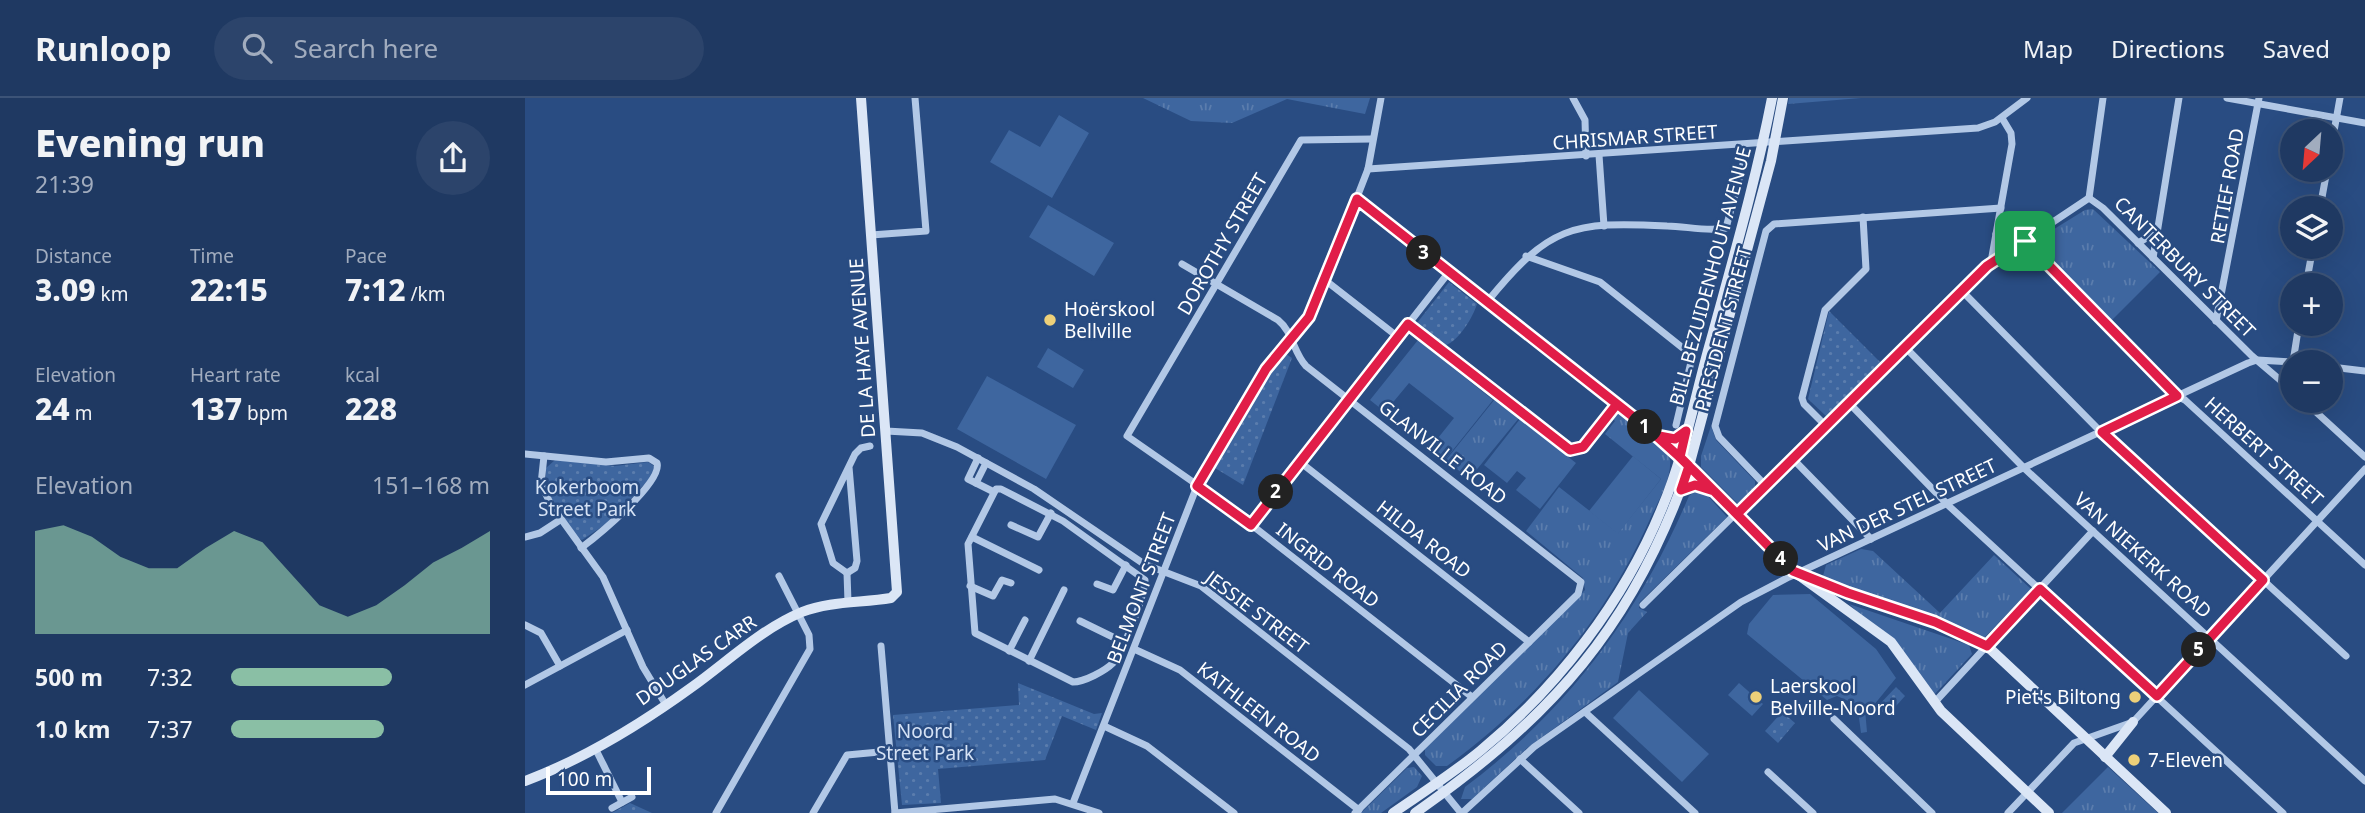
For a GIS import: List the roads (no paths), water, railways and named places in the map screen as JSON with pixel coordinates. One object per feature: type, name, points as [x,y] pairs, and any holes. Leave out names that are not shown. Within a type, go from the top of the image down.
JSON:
[{"type":"street","name":"DE LA HAYE AVENUE","points":[[861,98],[898,587],[896,594]]},
{"type":"street","points":[[871,234],[926,231],[915,98]]},
{"type":"street","name":"BELMONT STREET","points":[[1073,803],[1197,486],[1266,369],[1309,317],[1368,169],[1381,98]]},
{"type":"street","points":[[1573,98],[1585,120],[1586,156]]},
{"type":"street","name":"BILL BEZUIDENHOUT AVENUE","points":[[1393,813],[1437,783],[1525,711],[1588,638],[1643,551],[1663,506],[1680,457],[1763,144],[1772,98]]},
{"type":"street","name":"BILL BEZUIDENHOUT AVENUE","points":[[1415,813],[1524,728],[1555,698],[1598,646],[1651,559],[1689,466],[1775,144],[1783,98]]},
{"type":"street","points":[[1991,262],[2012,144],[2011,131],[2002,118],[2026,98]]},
{"type":"street","points":[[1643,606],[1991,262],[2089,198],[2103,98]]},
{"type":"street","points":[[2153,258],[2179,98]]},
{"type":"street","points":[[2227,98],[2259,101],[2365,123]]},
{"type":"street","points":[[2337,117],[2340,98]]},
{"type":"street","name":"RETIEF ROAD","points":[[2216,321],[2259,101]]},
{"type":"street","name":"CHRISMAR STREET","points":[[1368,169],[1775,144],[1987,126],[2002,118]]},
{"type":"street","name":"DOROTHY STREET","points":[[1127,436],[1301,140],[1372,139]]},
{"type":"street","points":[[1599,155],[1604,226]]},
{"type":"street","points":[[1487,302],[1526,256],[1569,230],[1604,226],[1723,229],[1729,223],[1743,164]]},
{"type":"street","name":"CANTERBURY STREET","points":[[2089,198],[2280,380]]},
{"type":"street","points":[[1357,199],[1617,404],[1680,457],[1796,573],[1891,642],[1910,663],[1934,703],[2049,813]]},
{"type":"street","name":"PRESIDENT STREET","points":[[1766,485],[1719,437],[1714,426],[1764,235],[1774,224],[2001,208]]},
{"type":"street","points":[[1826,426],[1802,400],[1825,310],[1866,269],[1863,217]]},
{"type":"street","points":[[2141,246],[2155,233]]},
{"type":"street","points":[[1996,234],[2011,249]]},
{"type":"street","name":"HERBERT STREET","points":[[2025,241],[2177,396],[2185,400],[2365,565]]},
{"type":"street","points":[[1526,256],[1601,282],[1689,353],[1691,362],[1676,425]]},
{"type":"street","name":"GLANVILLE ROAD","points":[[1182,264],[1278,320],[1289,331],[1295,352],[1306,366],[1577,578],[1581,585]]},
{"type":"street","points":[[1251,525],[1449,272]]},
{"type":"street","points":[[1325,280],[1398,337]]},
{"type":"street","points":[[1962,291],[2102,432],[2346,656]]},
{"type":"street","points":[[1408,324],[1570,450],[1583,447],[1617,404]]},
{"type":"street","name":"VAN NIEKERK ROAD","points":[[1905,347],[2024,468],[2365,781]]},
{"type":"street","name":"VAN DER STEL STREET","points":[[1462,813],[1520,759],[1741,602],[1796,573],[2257,360],[2280,361]]},
{"type":"street","points":[[2343,368],[2365,371]]},
{"type":"street","points":[[1849,402],[1948,503],[2283,813]]},
{"type":"street","points":[[2317,413],[2365,457]]},
{"type":"street","name":"JESSIE STREET","points":[[886,431],[931,436],[979,466],[1034,489],[1145,564],[1206,589],[1415,754],[1462,813]]},
{"type":"street","points":[[1654,435],[1675,439],[1686,431]]},
{"type":"street","name":"INGRID ROAD","points":[[1127,436],[1251,525],[1472,697]]},
{"type":"street","points":[[847,573],[837,569],[820,530],[824,515],[858,450],[870,446]]},
{"type":"street","points":[[525,454],[607,463],[649,458],[657,463],[656,475],[606,528],[581,548]]},
{"type":"street","points":[[544,456],[541,484],[559,520],[603,577],[643,667],[666,705]]},
{"type":"street","points":[[1793,459],[1871,539]]},
{"type":"street","name":"HILDA ROAD","points":[[1300,462],[1529,642]]},
{"type":"street","points":[[979,466],[972,481],[994,492]]},
{"type":"street","points":[[847,573],[857,566],[849,467]]},
{"type":"street","points":[[2105,757],[2133,722],[2365,469]]},
{"type":"street","points":[[1681,490],[1695,485],[1714,491]]},
{"type":"street","points":[[1001,489],[1051,513],[1143,577],[1146,584],[1114,663],[1078,682],[975,634],[967,552],[994,492],[1001,489]]},
{"type":"street","points":[[1011,525],[1038,537],[1051,513]]},
{"type":"street","points":[[525,537],[541,533],[559,520]]},
{"type":"street","points":[[1934,703],[2093,531]]},
{"type":"street","points":[[972,537],[1039,570]]},
{"type":"street","points":[[1097,584],[1113,590],[1126,565]]},
{"type":"street","points":[[847,573],[848,602]]},
{"type":"street","points":[[1796,573],[1935,622],[1987,646],[2166,813]]},
{"type":"street","points":[[716,813],[809,653],[809,635],[779,576]]},
{"type":"street","points":[[970,586],[991,596],[1003,579],[1011,583]]},
{"type":"street","name":"CECILIA ROAD","points":[[1357,811],[1578,594],[1581,585]]},
{"type":"street","points":[[1029,661],[1064,590]]},
{"type":"street","name":"DOUGLAS CARR","points":[[525,781],[595,748],[666,705],[748,644],[798,614],[848,602],[887,599],[896,594]]},
{"type":"street","points":[[1009,652],[1025,620]]},
{"type":"street","points":[[1080,621],[1123,642]]},
{"type":"street","points":[[525,625],[541,632],[560,666]]},
{"type":"street","points":[[525,685],[627,630]]},
{"type":"street","points":[[881,646],[895,813],[1055,799],[1099,813]]},
{"type":"street","name":"KATHLEEN ROAD","points":[[1134,649],[1180,670],[1357,811]]},
{"type":"street","points":[[1585,712],[1695,813]]},
{"type":"street","points":[[1834,719],[1932,813]]},
{"type":"street","points":[[2008,813],[2071,745],[2133,722]]},
{"type":"street","points":[[1104,726],[1147,746],[1234,813]]},
{"type":"street","points":[[595,748],[622,802]]},
{"type":"street","points":[[813,813],[847,755],[890,751]]},
{"type":"street","points":[[1520,759],[1579,813]]},
{"type":"street","points":[[1768,772],[1813,813]]},
{"type":"street","points":[[612,808],[632,797]]},
{"type":"place","name":"Hoërskool Bellville","points":[[1050,320]]},
{"type":"place","name":"Laerskool Belville-Noord","points":[[1756,697]]},
{"type":"place","name":"Piet's Biltong","points":[[2135,697]]},
{"type":"place","name":"7-Eleven","points":[[2134,760]]},
{"type":"park label","name":"Kokerboom Street Park","points":[[587,498]]},
{"type":"park label","name":"Noord Street Park","points":[[925,742]]}]
